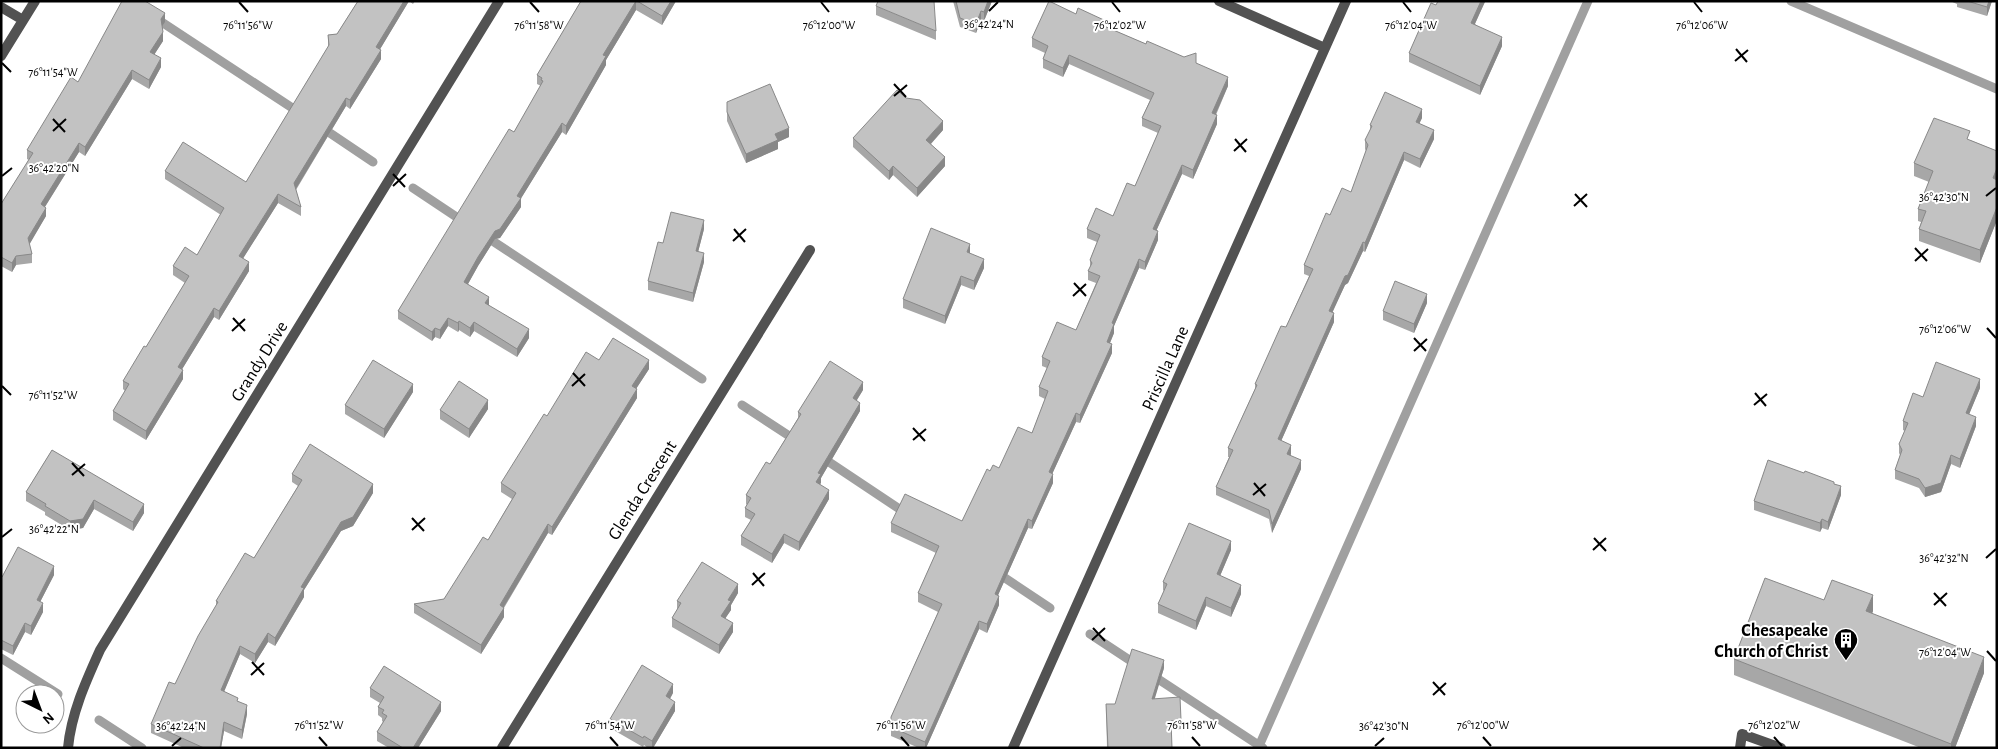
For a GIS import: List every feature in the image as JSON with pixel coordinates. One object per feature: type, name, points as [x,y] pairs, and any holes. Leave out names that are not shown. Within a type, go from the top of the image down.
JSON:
[{"type":"street","points":[[1,56],[35,1]]},
{"type":"street","name":"Grandy Drive","points":[[68,748],[69,735],[87,678],[100,650],[499,1]]},
{"type":"street","points":[[1219,1],[1325,48]]},
{"type":"street","name":"Priscilla Lane","points":[[1014,748],[1346,1]]},
{"type":"street","points":[[1,7],[23,20]]},
{"type":"street","name":"Glenda Crescent","points":[[502,748],[810,250]]},
{"type":"street","points":[[1740,748],[1742,734],[1781,748]]},
{"type":"building","points":[[122,1],[145,1],[165,13],[161,19],[163,32],[150,52],[161,58],[149,80],[132,70],[85,147],[79,143],[41,204],[46,208],[28,238],[32,254],[16,256],[12,263],[1,257],[1,204],[33,153],[27,150],[71,77],[78,82]]},
{"type":"building","points":[[358,1],[404,1],[376,47],[381,50],[350,100],[346,98],[294,183],[301,207],[278,194],[239,256],[249,262],[219,311],[214,308],[178,367],[183,370],[146,431],[113,411],[129,384],[123,381],[189,276],[173,266],[185,247],[197,255],[224,208],[165,171],[183,142],[246,182],[329,45],[328,35],[337,34]]},
{"type":"building","points":[[581,1],[636,1],[603,55],[606,56],[566,126],[562,123],[517,196],[521,198],[500,229],[495,231],[464,282],[489,297],[485,303],[529,329],[517,349],[474,322],[470,328],[459,321],[458,323],[448,318],[440,330],[435,328],[432,332],[398,311],[509,129],[514,132],[543,81],[537,75]]},
{"type":"building","points":[[637,1],[671,1],[662,16]]},
{"type":"building","points":[[878,1],[934,1],[936,31],[876,6]]},
{"type":"building","points":[[956,1],[988,1],[984,12],[981,11],[976,24],[960,18]]},
{"type":"building","points":[[1049,1],[1076,14],[1078,8],[1106,21],[1104,26],[1146,44],[1147,41],[1184,57],[1196,53],[1196,63],[1228,77],[1212,113],[1217,115],[1193,170],[1182,165],[1153,229],[1158,231],[1145,262],[1139,259],[1112,323],[1114,324],[1107,342],[1112,344],[1080,415],[1076,413],[1049,472],[1053,474],[1032,521],[1028,519],[995,594],[999,596],[987,624],[979,621],[925,742],[891,727],[891,717],[942,604],[918,593],[939,546],[891,523],[905,494],[962,521],[987,469],[990,471],[993,465],[999,468],[1018,427],[1032,433],[1048,391],[1039,387],[1050,361],[1042,357],[1057,322],[1076,330],[1100,276],[1088,271],[1092,263],[1090,260],[1100,235],[1087,229],[1096,208],[1113,216],[1127,183],[1135,186],[1161,126],[1142,118],[1154,93],[1069,55],[1063,68],[1043,59],[1048,46],[1032,38]]},
{"type":"building","points":[[1438,1],[1481,1],[1471,23],[1502,37],[1480,86],[1409,53],[1431,3],[1436,5]]},
{"type":"building","points":[[1967,1],[1989,1],[1987,7]]},
{"type":"building","points":[[770,84],[789,128],[775,134],[778,140],[746,154],[727,112],[727,102]]},
{"type":"building","points":[[897,90],[906,98],[920,100],[943,121],[926,140],[945,157],[917,188],[893,166],[889,171],[853,138]]},
{"type":"building","points":[[1385,92],[1422,109],[1416,122],[1434,130],[1420,159],[1404,152],[1365,243],[1363,242],[1348,275],[1345,276],[1329,311],[1334,313],[1278,439],[1291,445],[1287,454],[1301,460],[1272,524],[1269,510],[1216,487],[1233,450],[1228,448],[1257,385],[1255,384],[1281,326],[1286,327],[1313,269],[1304,265],[1326,213],[1330,215],[1342,188],[1351,192],[1368,145],[1365,140],[1372,126],[1370,125]]},
{"type":"building","points":[[1934,118],[1970,131],[1967,139],[1997,151],[1997,168],[1993,178],[1997,180],[1997,207],[1980,250],[1919,229],[1926,211],[1918,209],[1933,171],[1914,163]]},
{"type":"building","points":[[671,212],[704,220],[696,251],[704,253],[693,293],[648,281],[658,242],[663,243]]},
{"type":"building","points":[[931,228],[970,244],[967,252],[984,259],[974,281],[961,276],[945,316],[903,299]]},
{"type":"building","points":[[1395,281],[1427,294],[1414,324],[1383,311]]},
{"type":"building","points":[[613,338],[649,360],[632,386],[637,389],[552,527],[548,524],[500,605],[504,608],[481,645],[414,604],[444,599],[483,537],[488,540],[516,493],[501,483],[544,414],[547,416],[586,352],[599,360]]},
{"type":"building","points":[[373,360],[413,384],[384,429],[345,405]]},
{"type":"building","points":[[830,361],[863,382],[853,398],[860,403],[818,473],[821,474],[816,482],[829,490],[799,542],[784,534],[772,554],[741,536],[755,514],[745,508],[751,498],[746,495],[766,462],[770,464],[801,414],[798,412]]},
{"type":"building","points":[[1936,362],[1980,379],[1966,413],[1976,417],[1960,459],[1951,455],[1941,483],[1925,488],[1919,479],[1895,470],[1902,450],[1899,444],[1908,423],[1903,421],[1913,393],[1923,397]]},
{"type":"building","points":[[459,381],[488,400],[469,429],[440,410]]},
{"type":"building","points":[[310,444],[373,484],[353,517],[341,522],[301,587],[304,588],[275,638],[268,633],[255,654],[240,646],[221,690],[238,698],[237,701],[247,705],[242,730],[224,722],[220,748],[204,748],[151,724],[169,682],[175,684],[198,636],[218,602],[216,601],[245,553],[254,558],[302,480],[292,474]]},
{"type":"building","points":[[52,450],[144,504],[133,522],[94,500],[83,519],[70,521],[26,492]]},
{"type":"building","points":[[1768,460],[1804,473],[1805,471],[1841,486],[1828,522],[1822,519],[1820,523],[1754,501]]},
{"type":"building","points":[[1189,523],[1231,541],[1217,574],[1241,585],[1231,608],[1206,597],[1196,621],[1158,604],[1167,584],[1163,582]]},
{"type":"building","points":[[18,547],[54,566],[37,600],[43,603],[31,626],[25,623],[13,646],[1,640],[1,576]]},
{"type":"building","points":[[702,562],[738,584],[728,600],[731,601],[721,616],[733,623],[719,645],[672,618],[681,603],[677,601]]},
{"type":"building","name":"Chesapeake Church of Christ","points":[[1765,578],[1824,600],[1832,580],[1873,595],[1866,611],[1984,657],[1951,744],[1734,659]]},
{"type":"building","points":[[1132,649],[1164,660],[1152,699],[1180,697],[1181,720],[1171,721],[1172,748],[1108,748],[1106,704],[1115,704]]},
{"type":"building","points":[[642,665],[673,684],[666,696],[675,702],[652,741],[644,736],[643,738],[610,719]]},
{"type":"building","points":[[384,666],[441,702],[413,748],[403,748],[377,732],[387,716],[382,713],[384,710],[378,707],[384,697],[370,688]]},
{"type":"waterway","points":[[1259,746],[1588,1]]},
{"type":"waterway","points":[[1791,1],[1997,89]]},
{"type":"waterway","points":[[154,17],[300,113]]},
{"type":"waterway","points":[[321,127],[373,162]]},
{"type":"waterway","points":[[413,188],[464,222]]},
{"type":"waterway","points":[[485,236],[702,379]]},
{"type":"waterway","points":[[742,405],[797,441]]},
{"type":"waterway","points":[[820,456],[907,514]]},
{"type":"waterway","points":[[996,572],[1050,608]]},
{"type":"waterway","points":[[1090,634],[1137,665]]},
{"type":"waterway","points":[[1,658],[42,684]]},
{"type":"waterway","points":[[1152,675],[1263,748]]},
{"type":"waterway","points":[[99,720],[142,748]]},
{"type":"place","name":"Chesapeake Church of Christ","points":[[1846,661]]}]
